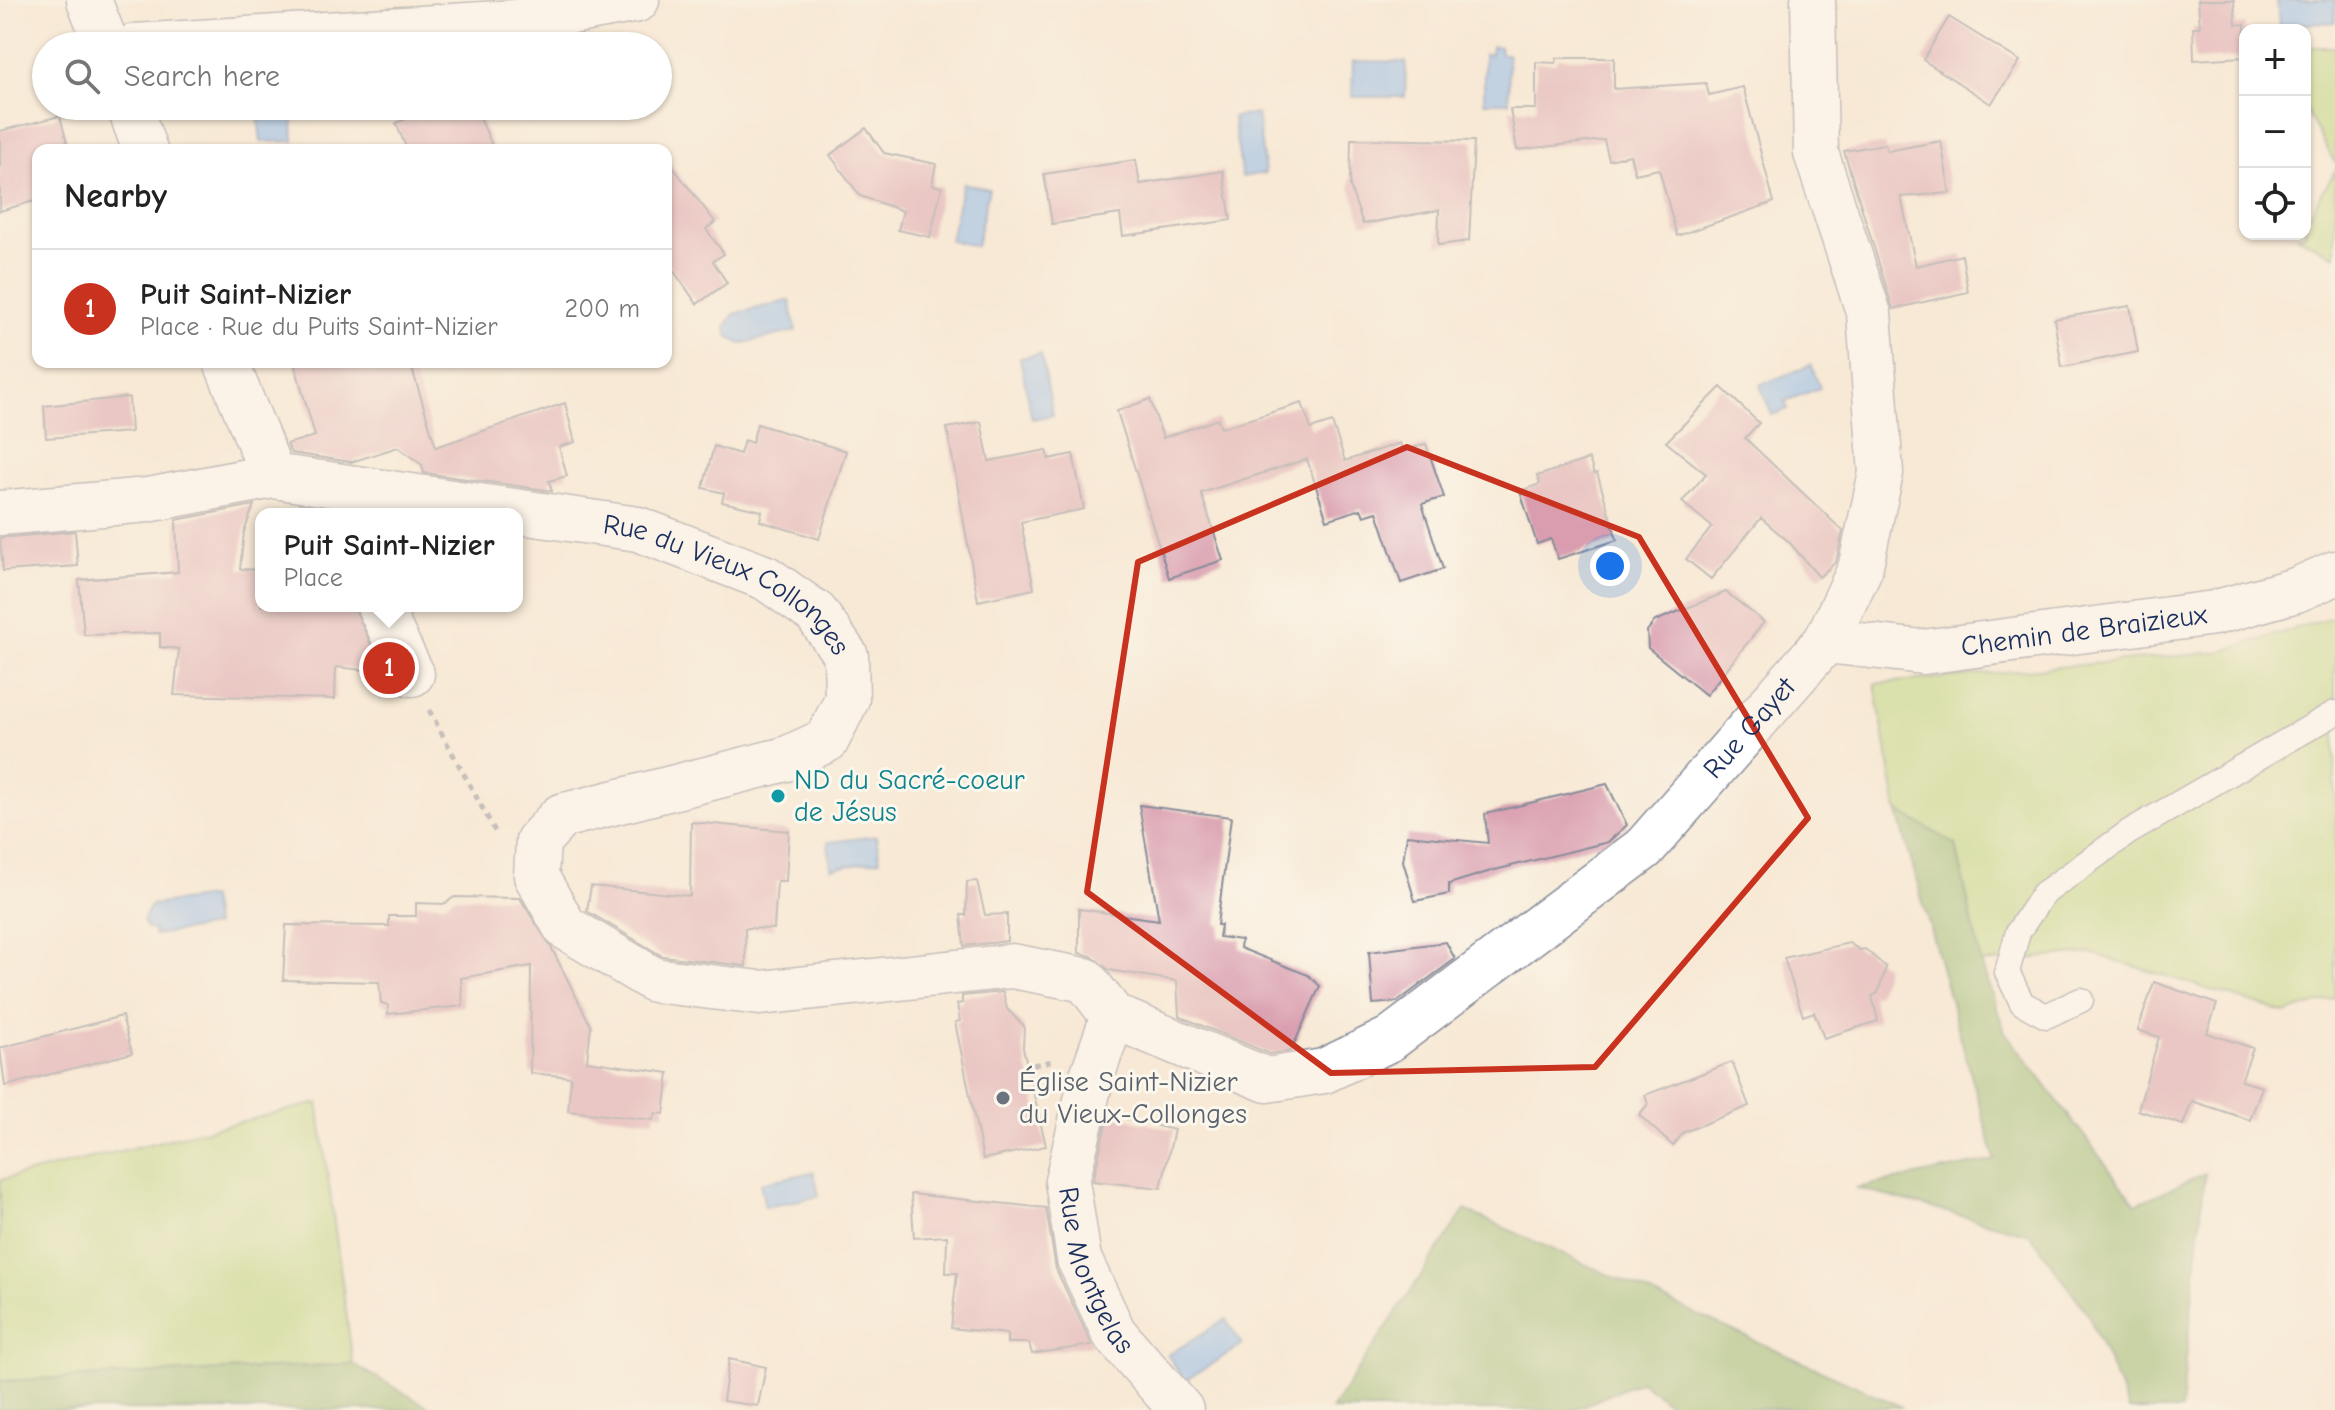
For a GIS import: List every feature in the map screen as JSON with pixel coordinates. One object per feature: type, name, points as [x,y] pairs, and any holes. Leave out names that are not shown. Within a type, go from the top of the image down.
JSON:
[{"type":"street","points":[[89,0],[102,32]]},
{"type":"street","points":[[357,32],[515,22],[637,0]]},
{"type":"street","name":"Rue Gayet","points":[[1113,1016],[1267,1080],[1324,1071],[1390,1039],[1644,848],[1826,641],[1860,569],[1881,473],[1869,314],[1816,153],[1813,0]]},
{"type":"street","points":[[134,120],[143,144]]},
{"type":"street","points":[[230,368],[301,490]]},
{"type":"street","name":"Rue du Vieux Collonges","points":[[0,513],[301,490],[457,508]]},
{"type":"street","name":"Rue du Vieux Collonges","points":[[523,516],[638,529],[766,578],[816,613],[846,656],[847,699],[827,740],[786,759],[561,816],[538,841],[536,876]]},
{"type":"street","name":"Chemin de Braizieux","points":[[1826,641],[1923,652],[2214,613],[2296,590],[2335,573]]},
{"type":"street","points":[[382,612],[412,674]]},
{"type":"street","points":[[536,876],[565,927],[654,980],[760,993],[1012,966],[1085,980],[1113,1016]]},
{"type":"street","name":"Rue Montgelas","points":[[1113,1016],[1091,1079],[1067,1181],[1079,1259],[1114,1333],[1181,1410]]},
{"type":"lane","points":[[2081,1000],[2046,1016],[2022,1003],[2007,972],[2018,932],[2043,894],[2129,832],[2335,713]]},
{"type":"path","points":[[412,674],[453,758],[497,835],[536,876]]},
{"type":"path","points":[[1033,1065],[1055,1060]]},
{"type":"highlighted area","points":[[1407,447],[1639,537],[1808,818],[1595,1067],[1331,1073],[1087,892],[1138,562]]},
{"type":"green space","points":[[2311,47],[2335,47],[2335,163],[2311,120]]},
{"type":"green space","points":[[2335,171],[2335,256],[2305,240],[2311,240],[2311,212]]},
{"type":"green space","points":[[2335,616],[2335,998],[2286,1013],[2091,953],[1981,963],[1956,845],[1897,810],[1875,684],[2220,652]]},
{"type":"green space","points":[[1897,810],[1956,845],[1981,963],[2005,1032],[2136,1204],[2205,1173],[2181,1410],[2129,1410],[2088,1314],[2030,1234],[1856,1188],[1995,1160]]},
{"type":"green space","points":[[318,1103],[353,1364],[0,1381],[0,1180]]},
{"type":"green space","points":[[1465,1210],[1902,1407],[1677,1410],[1641,1381],[1573,1410],[1331,1410]]},
{"type":"green space","points":[[353,1364],[434,1410],[0,1410],[0,1381]]},
{"type":"water","points":[[2277,0],[2335,0],[2335,22],[2279,24]]},
{"type":"water","points":[[1492,46],[1500,47],[1501,54],[1508,54],[1509,102],[1484,102],[1484,54],[1491,54]]},
{"type":"water","points":[[1353,61],[1406,62],[1405,97],[1352,97]]},
{"type":"water","points":[[1257,114],[1265,173],[1242,177],[1233,117]]},
{"type":"water","points":[[259,120],[293,120],[294,141],[261,142]]},
{"type":"water","points":[[963,183],[989,189],[976,246],[950,240]]},
{"type":"water","points":[[790,300],[796,331],[740,344],[727,335],[726,326],[734,314]]},
{"type":"water","points":[[1041,354],[1053,415],[1032,419],[1020,358]]},
{"type":"water","points":[[1811,365],[1820,388],[1785,401],[1788,409],[1772,415],[1760,385]]},
{"type":"water","points":[[876,836],[880,860],[831,868],[828,842]]},
{"type":"water","points":[[210,897],[215,926],[154,935],[154,930],[147,928],[143,921],[151,905]]},
{"type":"water","points":[[814,1172],[819,1196],[765,1207],[760,1183]]},
{"type":"water","points":[[1226,1319],[1242,1345],[1184,1381],[1168,1355]]},
{"type":"building","points":[[2198,0],[2234,0],[2236,25],[2239,25],[2239,57],[2194,60],[2193,27],[2200,27]]},
{"type":"building","points":[[1949,17],[2020,61],[1991,104],[1923,60]]},
{"type":"building","points":[[1557,58],[1614,58],[1614,89],[1706,83],[1709,95],[1743,87],[1774,202],[1677,236],[1659,169],[1635,174],[1630,155],[1609,160],[1604,140],[1517,150],[1510,109],[1536,109],[1536,62],[1556,63]]},
{"type":"building","points":[[44,120],[61,120],[67,144],[32,144],[32,202],[0,211],[0,131]]},
{"type":"building","points":[[403,120],[481,120],[491,144],[405,144],[396,123]]},
{"type":"building","points":[[866,128],[884,153],[936,164],[932,185],[942,187],[930,237],[898,230],[903,211],[860,196],[830,155]]},
{"type":"building","points":[[1351,139],[1474,141],[1469,241],[1438,245],[1439,210],[1363,224],[1350,187]]},
{"type":"building","points":[[1941,141],[1950,193],[1901,197],[1916,266],[1962,255],[1968,292],[1893,309],[1844,151],[1885,144],[1887,151]]},
{"type":"building","points":[[1136,160],[1140,184],[1223,171],[1231,220],[1123,236],[1120,214],[1052,224],[1044,174]]},
{"type":"building","points":[[672,166],[715,222],[706,229],[724,254],[713,261],[727,283],[697,304],[672,269]]},
{"type":"building","points":[[2130,306],[2138,352],[2062,367],[2054,319]]},
{"type":"building","points":[[296,368],[412,368],[436,447],[565,403],[575,442],[559,447],[567,476],[549,481],[552,491],[424,473],[422,465],[398,447],[351,462],[291,453],[287,444],[315,436]]},
{"type":"building","points":[[1721,387],[1759,423],[1745,438],[1843,531],[1836,562],[1819,577],[1789,542],[1761,518],[1711,579],[1686,559],[1712,527],[1682,502],[1706,474],[1666,442]]},
{"type":"building","points":[[129,397],[131,432],[46,438],[44,406]]},
{"type":"building","points":[[1150,399],[1163,438],[1218,419],[1221,428],[1302,403],[1311,429],[1332,422],[1345,461],[1400,443],[1403,451],[1426,444],[1444,497],[1422,504],[1443,569],[1401,583],[1377,512],[1364,516],[1361,509],[1327,520],[1307,459],[1201,493],[1223,560],[1169,578],[1117,411]]},
{"type":"building","points":[[981,422],[989,461],[1047,450],[1049,459],[1073,454],[1084,509],[1021,522],[1034,589],[978,601],[947,428]]},
{"type":"building","points":[[757,424],[846,451],[819,539],[760,521],[762,511],[722,502],[724,493],[703,488],[714,446],[740,454],[744,440],[752,443]]},
{"type":"building","points":[[1589,459],[1594,474],[1597,473],[1617,540],[1558,559],[1551,539],[1537,544],[1520,491],[1540,484],[1537,476]]},
{"type":"building","points":[[254,505],[244,532],[240,569],[255,570],[255,612],[357,612],[383,672],[336,667],[335,699],[174,695],[179,649],[160,647],[160,633],[84,635],[79,580],[178,572],[176,520]]},
{"type":"building","points":[[75,531],[78,566],[3,571],[0,538]]},
{"type":"building","points":[[1726,592],[1764,622],[1706,695],[1648,648],[1647,631],[1655,621]]},
{"type":"building","points":[[1607,784],[1627,825],[1608,842],[1491,871],[1449,884],[1449,894],[1415,901],[1403,861],[1407,835],[1488,843],[1485,814]]},
{"type":"building","points":[[1139,805],[1231,817],[1217,925],[1221,925],[1219,937],[1241,940],[1240,948],[1308,975],[1320,986],[1291,1051],[1270,1054],[1179,1016],[1177,981],[1109,970],[1091,956],[1079,953],[1079,909],[1159,920]]},
{"type":"building","points":[[691,822],[789,831],[786,881],[777,881],[774,929],[745,928],[746,966],[662,956],[587,911],[591,886],[690,896]]},
{"type":"building","points":[[977,881],[985,915],[1007,914],[1007,941],[964,946],[961,915],[966,915],[967,882]]},
{"type":"building","points":[[454,897],[520,898],[551,947],[591,1026],[587,1061],[669,1073],[664,1114],[656,1113],[653,1120],[568,1111],[571,1077],[530,1073],[531,966],[461,978],[463,1006],[388,1014],[388,1005],[381,1003],[379,982],[283,980],[286,925],[389,926],[389,916],[416,916],[416,903],[445,904]]},
{"type":"building","points":[[1446,942],[1455,959],[1397,1002],[1373,1004],[1369,952]]},
{"type":"building","points":[[1849,943],[1860,950],[1865,949],[1886,967],[1878,993],[1872,996],[1878,1021],[1824,1038],[1814,1012],[1803,1016],[1784,958]]},
{"type":"building","points":[[2154,982],[2217,1004],[2207,1033],[2253,1048],[2241,1081],[2262,1087],[2250,1120],[2192,1101],[2183,1125],[2138,1110],[2159,1037],[2138,1030]]},
{"type":"building","name":"Église Saint-Nizier du Vieux-Collonges","points":[[1003,992],[1007,1009],[1024,1026],[1023,1048],[1046,1146],[983,1159],[955,1022],[960,1021],[957,1004],[962,1003],[962,996]]},
{"type":"building","points":[[122,1016],[132,1053],[5,1086],[0,1048]]},
{"type":"building","points":[[1732,1062],[1749,1106],[1684,1132],[1673,1146],[1639,1115],[1648,1104],[1645,1095]]},
{"type":"building","points":[[1108,1114],[1174,1130],[1161,1188],[1093,1181]]},
{"type":"building","points":[[911,1194],[1046,1208],[1056,1269],[1092,1345],[1032,1354],[1029,1343],[1007,1343],[1007,1334],[951,1328],[957,1273],[946,1273],[947,1236],[914,1238]]},
{"type":"building","points":[[729,1359],[766,1367],[758,1406],[723,1401]]},
{"type":"place","name":"Puit Saint-Nizier","points":[[389,668]]},
{"type":"place","name":"ND du Sacré-coeur de Jésus","points":[[778,796]]},
{"type":"place","name":"Église Saint-Nizier du Vieux-Collonges","points":[[1003,1098]]}]
